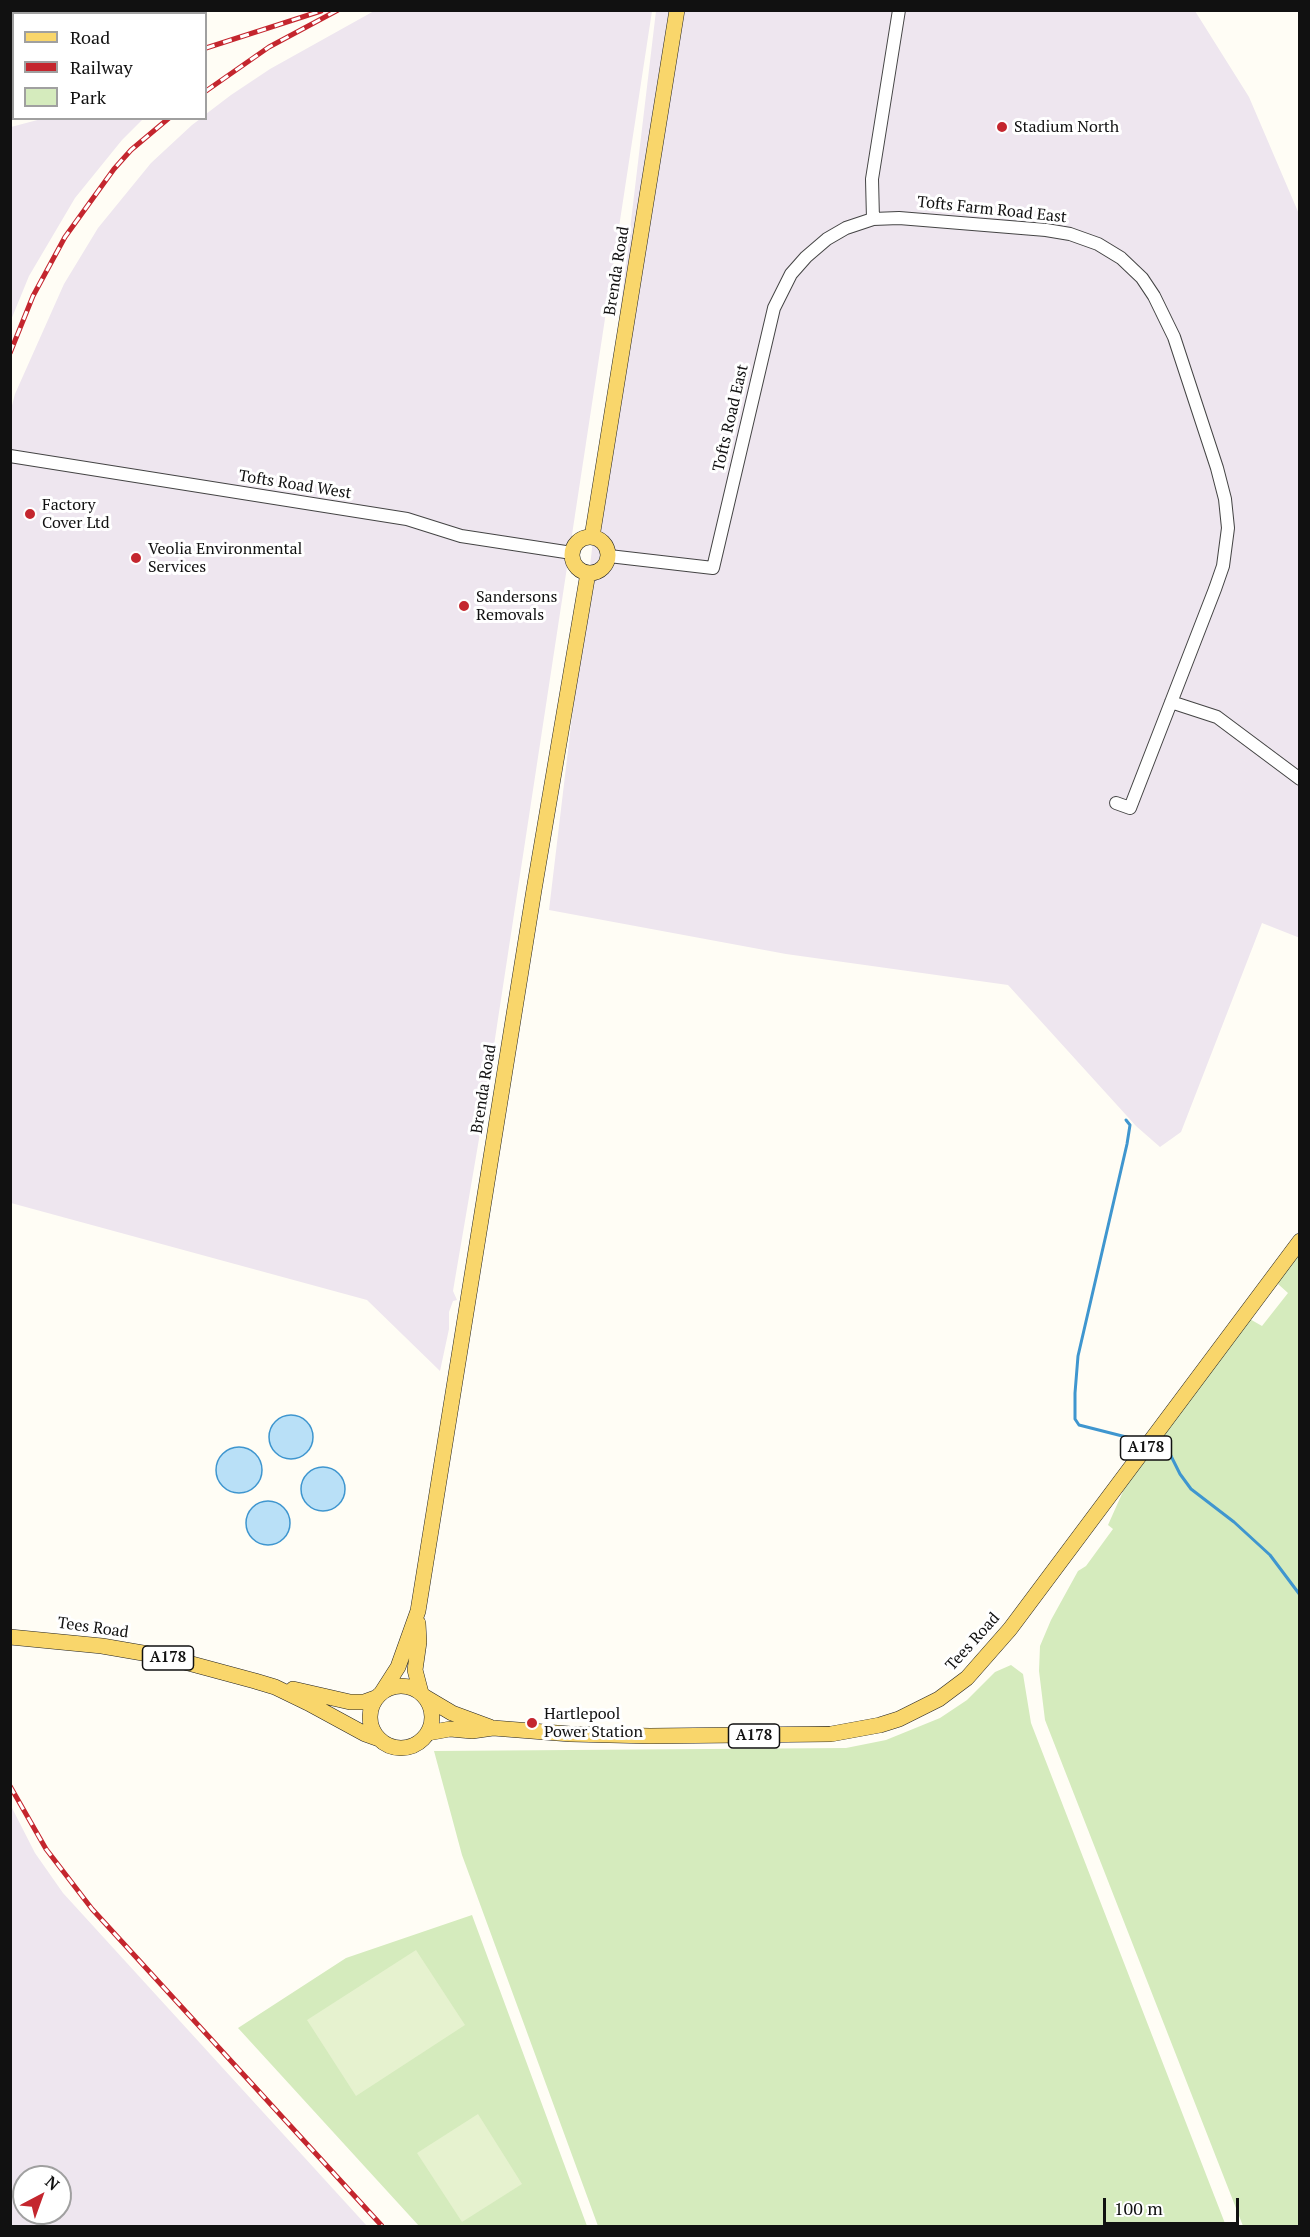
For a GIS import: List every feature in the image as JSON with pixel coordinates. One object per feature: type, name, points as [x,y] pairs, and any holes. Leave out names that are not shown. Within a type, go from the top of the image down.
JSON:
[{"type":"main road","name":"Brenda Road","points":[[592,537],[677,10]]},
{"type":"main road","points":[[592,537],[600,540],[607,548],[609,556],[603,568],[588,573],[580,570],[574,562],[572,553],[576,544],[582,539],[592,537]]},
{"type":"main road","name":"Brenda Road","points":[[378,1695],[398,1666],[418,1611],[534,890],[588,573]]},
{"type":"main road","name":"Tees Road","points":[[428,1733],[450,1729],[472,1731],[493,1728],[638,1736],[831,1734],[880,1725],[939,1699],[967,1678],[1010,1629],[1299,1241]]},
{"type":"main road","name":"Brenda Road","points":[[418,1611],[419,1642],[415,1670],[423,1694]]},
{"type":"main road","name":"Tees Road","points":[[10,1637],[102,1646],[166,1657],[275,1687],[350,1702],[364,1702],[378,1695]]},
{"type":"main road","name":"A178","points":[[378,1695],[394,1686],[406,1686],[423,1694]]},
{"type":"main road","name":"Tees Road","points":[[275,1687],[379,1739]]},
{"type":"main road","points":[[423,1694],[431,1707],[432,1721],[428,1733]]},
{"type":"main road","name":"Tees Road","points":[[423,1694],[452,1713],[493,1728]]},
{"type":"main road","points":[[378,1695],[370,1708],[369,1716],[371,1726],[379,1739]]},
{"type":"main road","name":"A178","points":[[379,1739],[393,1747],[411,1747],[420,1742],[428,1733]]},
{"type":"street","points":[[873,219],[872,179],[899,10]]},
{"type":"street","name":"Tofts Road East","points":[[609,556],[713,568],[774,308],[781,291],[791,274],[827,238],[846,228],[873,219]]},
{"type":"street","name":"Tofts Farm Road East","points":[[873,219],[922,219],[1046,230],[1070,234],[1098,244],[1120,258],[1142,278],[1154,296],[1174,337],[1225,499],[1228,528],[1226,548],[1218,582],[1130,808],[1116,803]]},
{"type":"street","name":"Tofts Road West","points":[[10,456],[407,519],[462,536],[572,553]]},
{"type":"street","points":[[1171,702],[1217,717],[1299,779]]},
{"type":"shaded area","points":[[374,11],[652,11],[485,1104],[453,1291],[457,1300],[453,1301],[449,1312],[449,1329],[440,1371],[367,1300],[11,1203],[10,413],[15,394],[64,284],[98,228],[151,163],[192,125],[199,120],[207,120],[207,113],[270,69]]},
{"type":"shaded area","points":[[656,11],[1195,11],[1249,97],[1299,214],[1300,938],[1262,923],[1181,1132],[1160,1147],[1136,1126],[1008,985],[786,954],[549,910]]},
{"type":"shaded area","points":[[37,120],[142,120],[122,140],[75,198],[29,276],[11,320],[11,127]]},
{"type":"shaded area","points":[[11,1806],[35,1853],[63,1893],[367,2226],[11,2226]]},
{"type":"green space","points":[[1299,1252],[1299,2226],[1243,2226],[1045,1720],[1039,1671],[1040,1646],[1051,1620],[1078,1571],[1086,1566],[1113,1529],[1108,1525],[1125,1487],[1248,1318],[1262,1326],[1288,1293],[1278,1284],[1280,1277]]},
{"type":"green space","points":[[1011,1665],[1023,1674],[1031,1723],[1226,2226],[598,2226],[462,1855],[434,1751],[846,1748],[886,1740],[940,1718],[967,1700],[995,1672]]},
{"type":"green space","points":[[472,1915],[587,2226],[419,2226],[238,2028],[346,1958]]},
{"type":"green space","points":[[416,1950],[465,2025],[356,2096],[307,2020]]},
{"type":"green space","points":[[478,2114],[522,2184],[462,2222],[417,2153]]},
{"type":"water","points":[[291,1415],[307,1421],[313,1437],[307,1453],[291,1459],[275,1453],[269,1437],[275,1421]]},
{"type":"water","points":[[239,1447],[248,1448],[256,1453],[261,1461],[261,1479],[256,1487],[248,1492],[239,1493],[230,1492],[222,1487],[217,1479],[216,1470],[217,1461],[222,1453],[230,1448]]},
{"type":"water","points":[[323,1467],[332,1468],[339,1473],[344,1480],[344,1498],[339,1505],[332,1510],[323,1511],[314,1510],[307,1505],[302,1498],[301,1489],[302,1480],[307,1473],[314,1468]]},
{"type":"water","points":[[268,1501],[283,1508],[290,1523],[283,1538],[268,1545],[253,1538],[246,1523],[253,1508]]},
{"type":"waterway","points":[[1126,1120],[1130,1125],[1127,1144],[1078,1356],[1075,1419],[1079,1425],[1138,1440]]},
{"type":"waterway","points":[[1157,1447],[1171,1456],[1191,1489],[1234,1522],[1270,1555],[1300,1595]]},
{"type":"railway","points":[[207,90],[269,47],[338,10]]},
{"type":"railway","points":[[207,48],[321,11]]},
{"type":"railway","points":[[10,353],[33,296],[65,237],[114,169],[131,150],[167,120]]},
{"type":"railway","points":[[10,1786],[46,1849],[92,1909],[382,2226]]},
{"type":"place","name":"Stadium North","points":[[1002,127]]},
{"type":"place","name":"Factory Cover Ltd","points":[[30,514]]},
{"type":"place","name":"Veolia Environmental Services","points":[[136,558]]},
{"type":"place","name":"Sandersons Removals","points":[[464,606]]},
{"type":"place","name":"Hartlepool Power Station","points":[[532,1723]]}]
